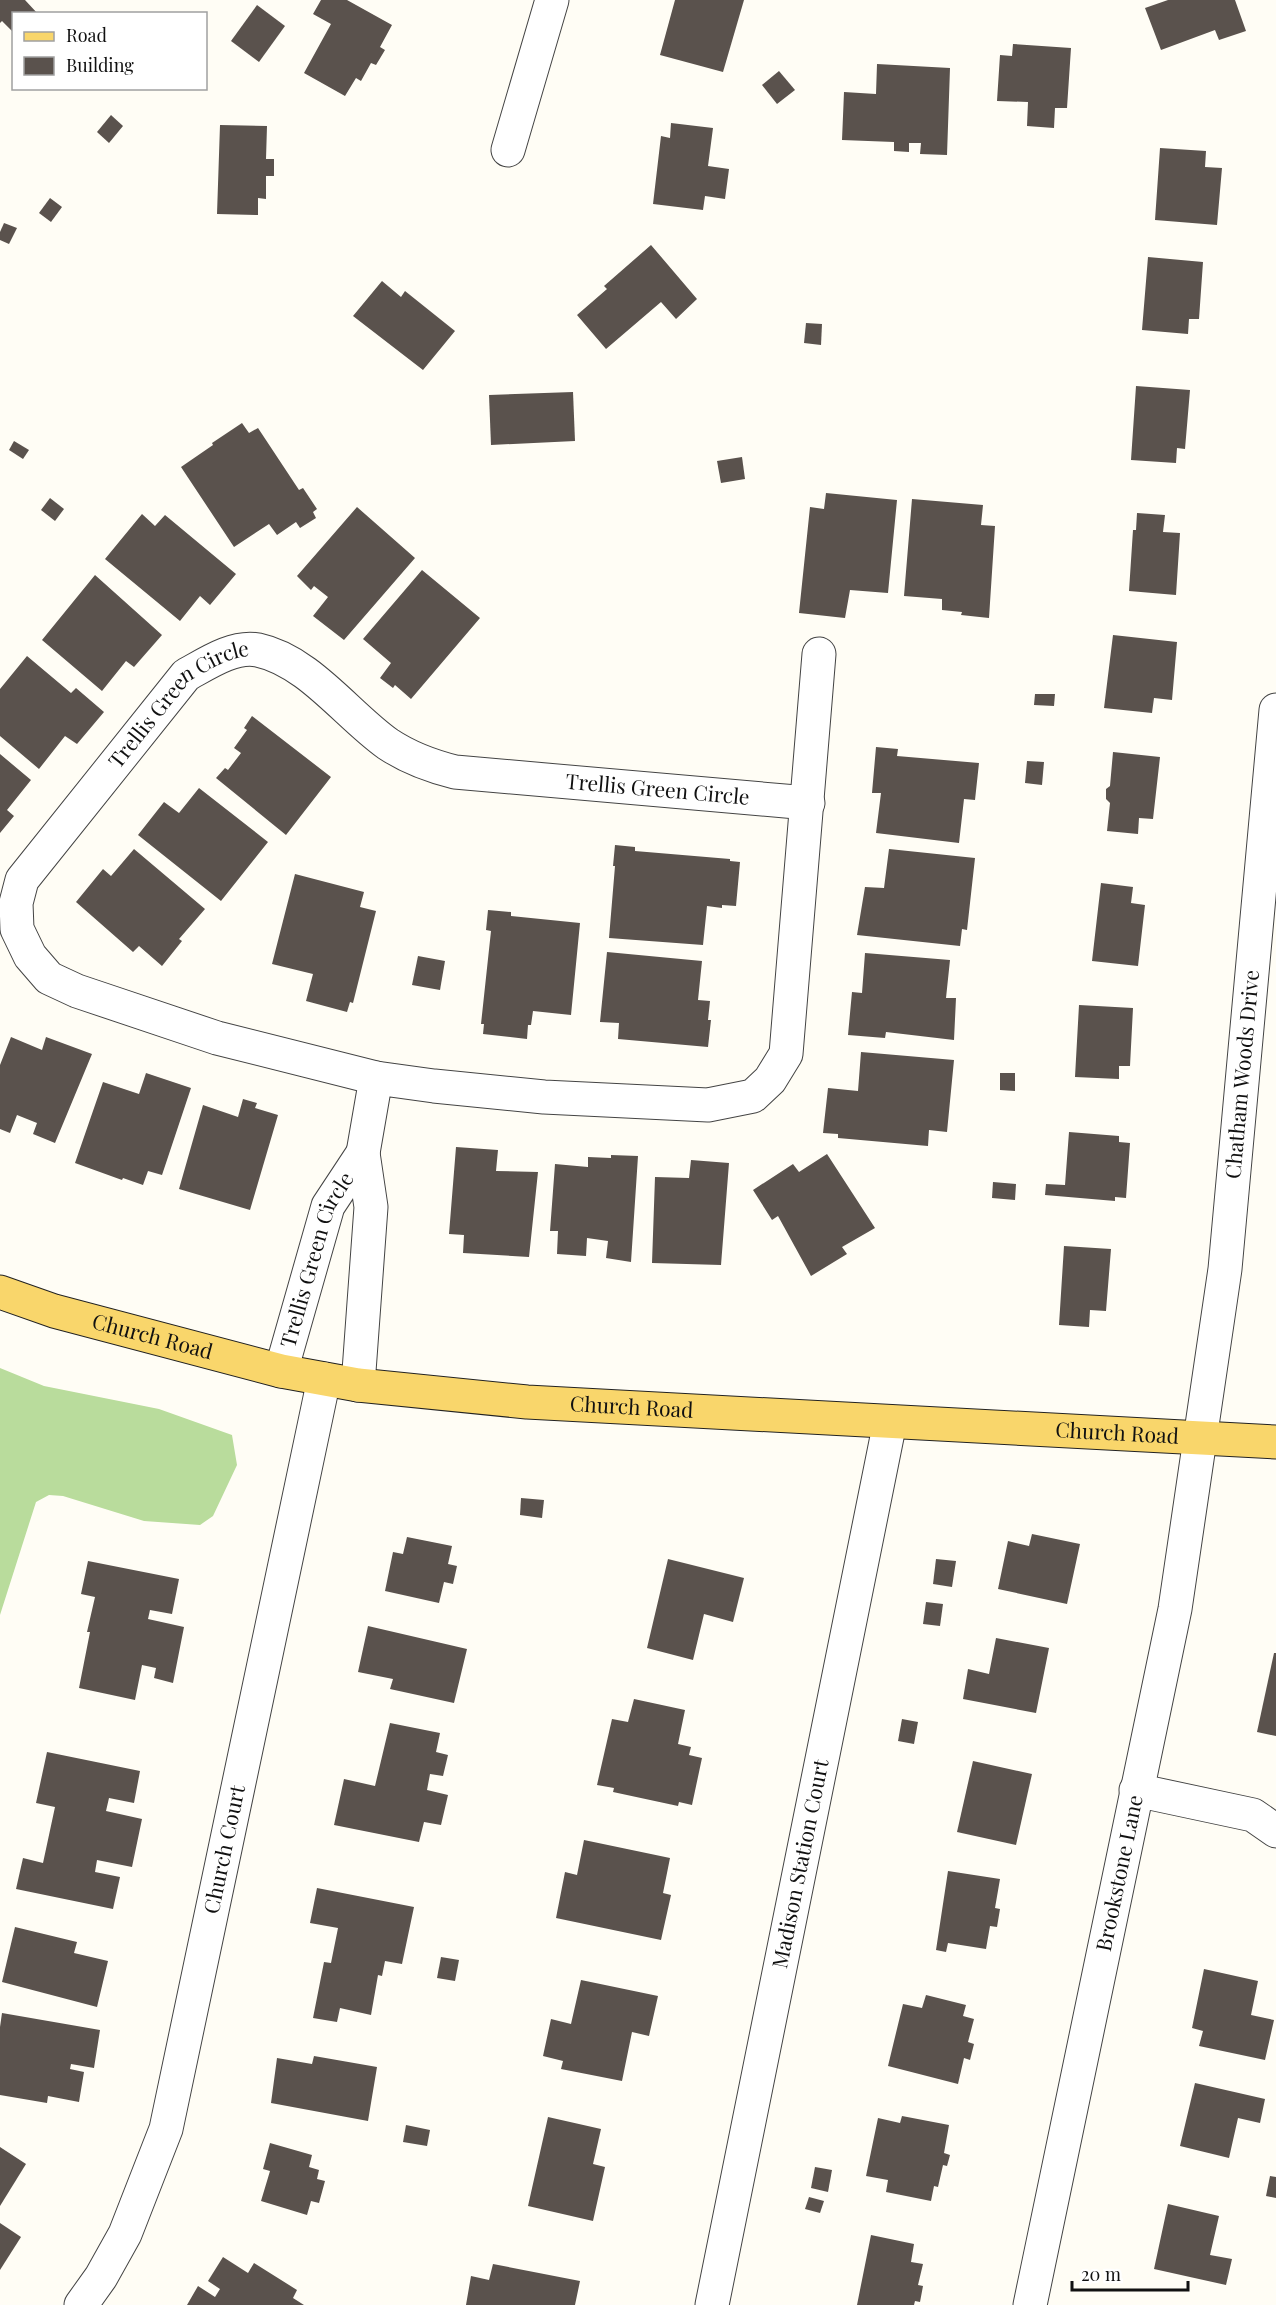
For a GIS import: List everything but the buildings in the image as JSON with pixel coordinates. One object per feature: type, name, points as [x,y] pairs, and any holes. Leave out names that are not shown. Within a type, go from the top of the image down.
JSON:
[{"type":"main road","name":"Church Road","points":[[0,1292],[54,1311],[281,1371],[358,1385],[527,1402],[1276,1442]]},
{"type":"street","points":[[507,150],[552,0]]},
{"type":"street","name":"Trellis Green Circle","points":[[808,803],[455,772],[427,765],[388,744],[292,663],[257,650],[222,654],[186,675],[22,880],[16,903],[17,929],[30,956],[49,978],[77,991],[217,1038],[376,1078],[544,1097],[661,1103],[708,1105],[753,1096],[770,1080],[786,1054],[808,803],[819,654]]},
{"type":"street","name":"Chatham Woods Drive","points":[[1201,1439],[1225,1269],[1268,874],[1276,710]]},
{"type":"street","name":"Trellis Green Circle","points":[[358,1385],[371,1207],[363,1153],[376,1078]]},
{"type":"street","name":"Trellis Green Circle","points":[[281,1371],[328,1206],[363,1153]]},
{"type":"street","name":"Church Court","points":[[81,2305],[101,2277],[126,2234],[166,2129],[324,1379]]},
{"type":"street","name":"Madison Station Court","points":[[712,2305],[890,1422]]},
{"type":"street","name":"Brookstone Lane","points":[[1030,2305],[1175,1609],[1201,1439]]},
{"type":"street","points":[[1136,1790],[1252,1815],[1276,1831]]},
{"type":"green space","points":[[0,1368],[44,1386],[159,1409],[232,1435],[237,1465],[213,1516],[200,1525],[144,1521],[63,1496],[49,1495],[36,1502],[0,1615]]}]
